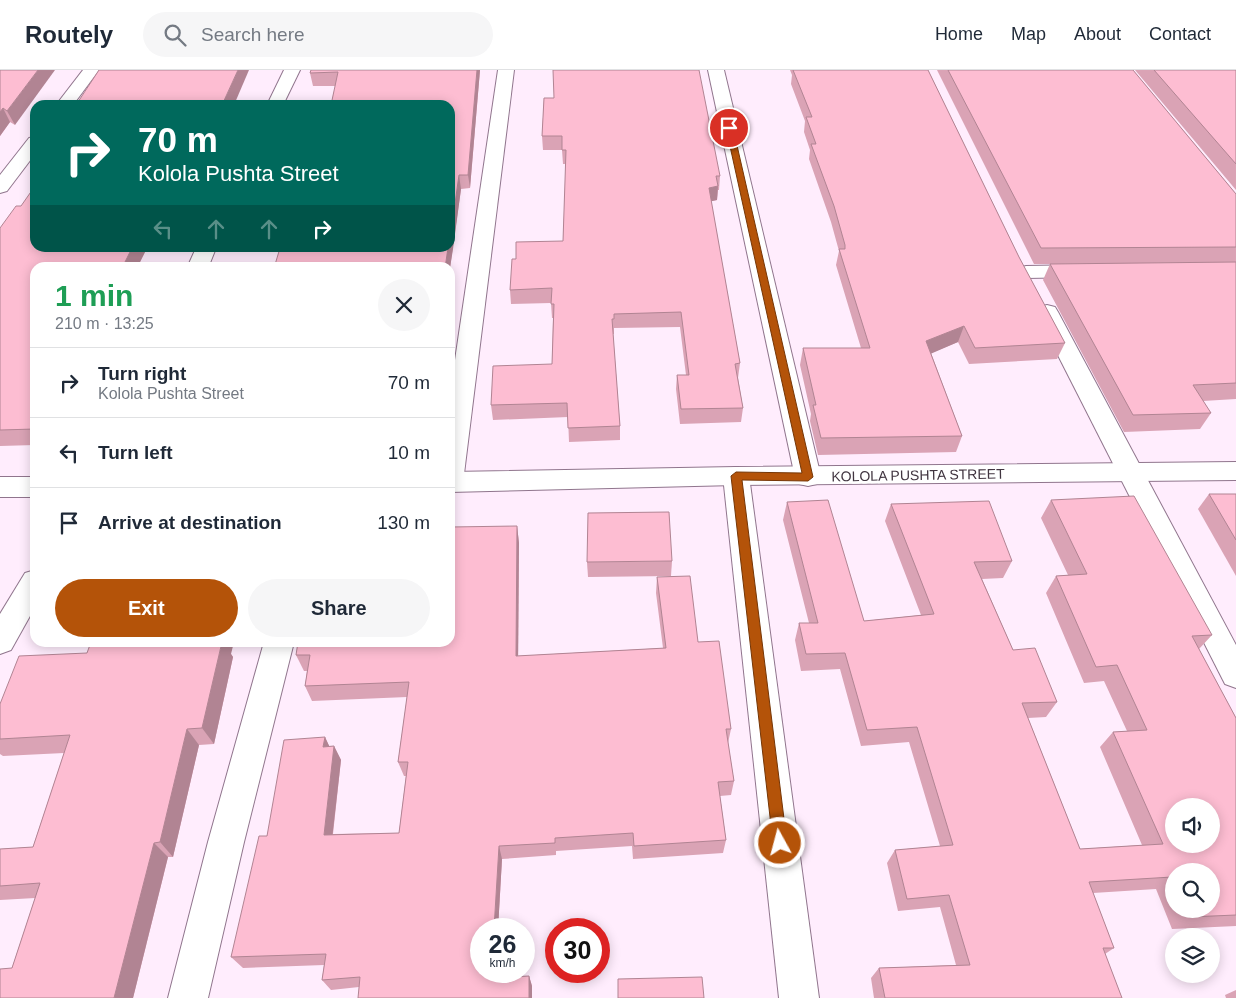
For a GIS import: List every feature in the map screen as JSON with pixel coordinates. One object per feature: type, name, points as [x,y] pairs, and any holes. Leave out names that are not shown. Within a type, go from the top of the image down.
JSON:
[{"type":"street","points":[[68,100],[91,70]]},
{"type":"street","points":[[277,100],[292,70]]},
{"type":"street","points":[[455,445],[506,70]]},
{"type":"street","points":[[716,70],[808,477]]},
{"type":"street","points":[[0,187],[30,148]]},
{"type":"street","points":[[1106,271],[1030,279],[1236,675]]},
{"type":"street","name":"KOLOLA PUSHTA STREET","points":[[455,482],[736,476],[808,477],[1236,472]]},
{"type":"street","points":[[736,476],[798,998]]},
{"type":"street","points":[[0,487],[30,487]]},
{"type":"street","points":[[0,641],[30,590]]},
{"type":"street","points":[[188,998],[226,842],[278,647]]},
{"type":"building","points":[[0,70],[38,70],[7,111],[3,108],[0,112]]},
{"type":"building","points":[[99,70],[238,70],[224,100],[79,100]]},
{"type":"building","points":[[311,70],[477,70],[468,175],[459,175],[455,203],[455,100],[332,100],[338,72],[310,73]]},
{"type":"building","points":[[553,70],[699,70],[720,176],[716,176],[718,186],[709,188],[740,363],[735,364],[743,408],[681,409],[677,375],[689,375],[681,312],[614,314],[614,319],[612,319],[620,426],[568,428],[567,403],[491,405],[493,366],[552,364],[554,304],[551,304],[552,288],[510,290],[512,259],[516,259],[516,242],[563,241],[566,150],[562,150],[562,136],[542,136],[544,98],[554,98]]},
{"type":"building","points":[[793,70],[928,70],[1019,257],[1065,343],[975,348],[964,326],[926,341],[962,436],[821,438],[813,405],[816,405],[803,348],[870,348],[839,249],[845,249],[845,245],[834,206],[811,144],[816,144],[806,117],[812,117]]},
{"type":"building","points":[[948,70],[1133,70],[1236,194],[1236,247],[1041,248]]},
{"type":"building","points":[[1154,70],[1236,70],[1236,164]]},
{"type":"building","points":[[30,193],[30,252],[130,252],[125,262],[30,262],[30,429],[0,430],[0,228],[16,206],[21,206]]},
{"type":"building","points":[[279,252],[447,252],[446,262],[276,262]]},
{"type":"building","points":[[1236,262],[1236,383],[1193,385],[1211,413],[1133,415],[1050,264]]},
{"type":"building","points":[[1209,494],[1236,494],[1236,540]]},
{"type":"building","points":[[1134,496],[1212,635],[1192,636],[1236,718],[1236,915],[1220,916],[1220,863],[1165,863],[1165,877],[1089,882],[1114,948],[1103,948],[1122,998],[885,998],[879,968],[970,965],[949,895],[907,899],[895,850],[953,845],[917,727],[867,730],[845,653],[806,654],[799,623],[818,623],[787,502],[828,500],[864,621],[934,614],[891,504],[989,501],[1012,561],[974,562],[1013,650],[1035,648],[1057,702],[1022,703],[1080,849],[1163,844],[1113,732],[1147,730],[1117,665],[1096,667],[1056,576],[1087,574],[1051,500]]},
{"type":"building","points":[[669,512],[672,561],[587,562],[588,513]]},
{"type":"building","points":[[517,526],[516,656],[666,648],[657,577],[690,576],[698,642],[719,641],[731,729],[726,729],[734,781],[718,782],[726,840],[634,846],[633,833],[555,838],[555,843],[499,846],[495,918],[470,918],[470,983],[529,983],[529,998],[358,998],[360,977],[322,980],[326,954],[231,957],[259,836],[267,836],[284,740],[325,737],[323,747],[334,746],[324,835],[399,833],[408,762],[398,762],[409,682],[305,686],[310,655],[296,655],[297,647],[455,647],[455,527]]},
{"type":"building","points":[[89,647],[221,647],[202,728],[187,729],[160,842],[154,843],[114,998],[0,998],[0,969],[12,968],[40,883],[0,886],[0,849],[33,847],[70,735],[0,739],[0,704],[19,656],[87,653]]},
{"type":"building","points":[[702,977],[704,998],[618,998],[618,979]]},
{"type":"route","points":[[729,128],[808,477],[736,476],[780,843]]}]
